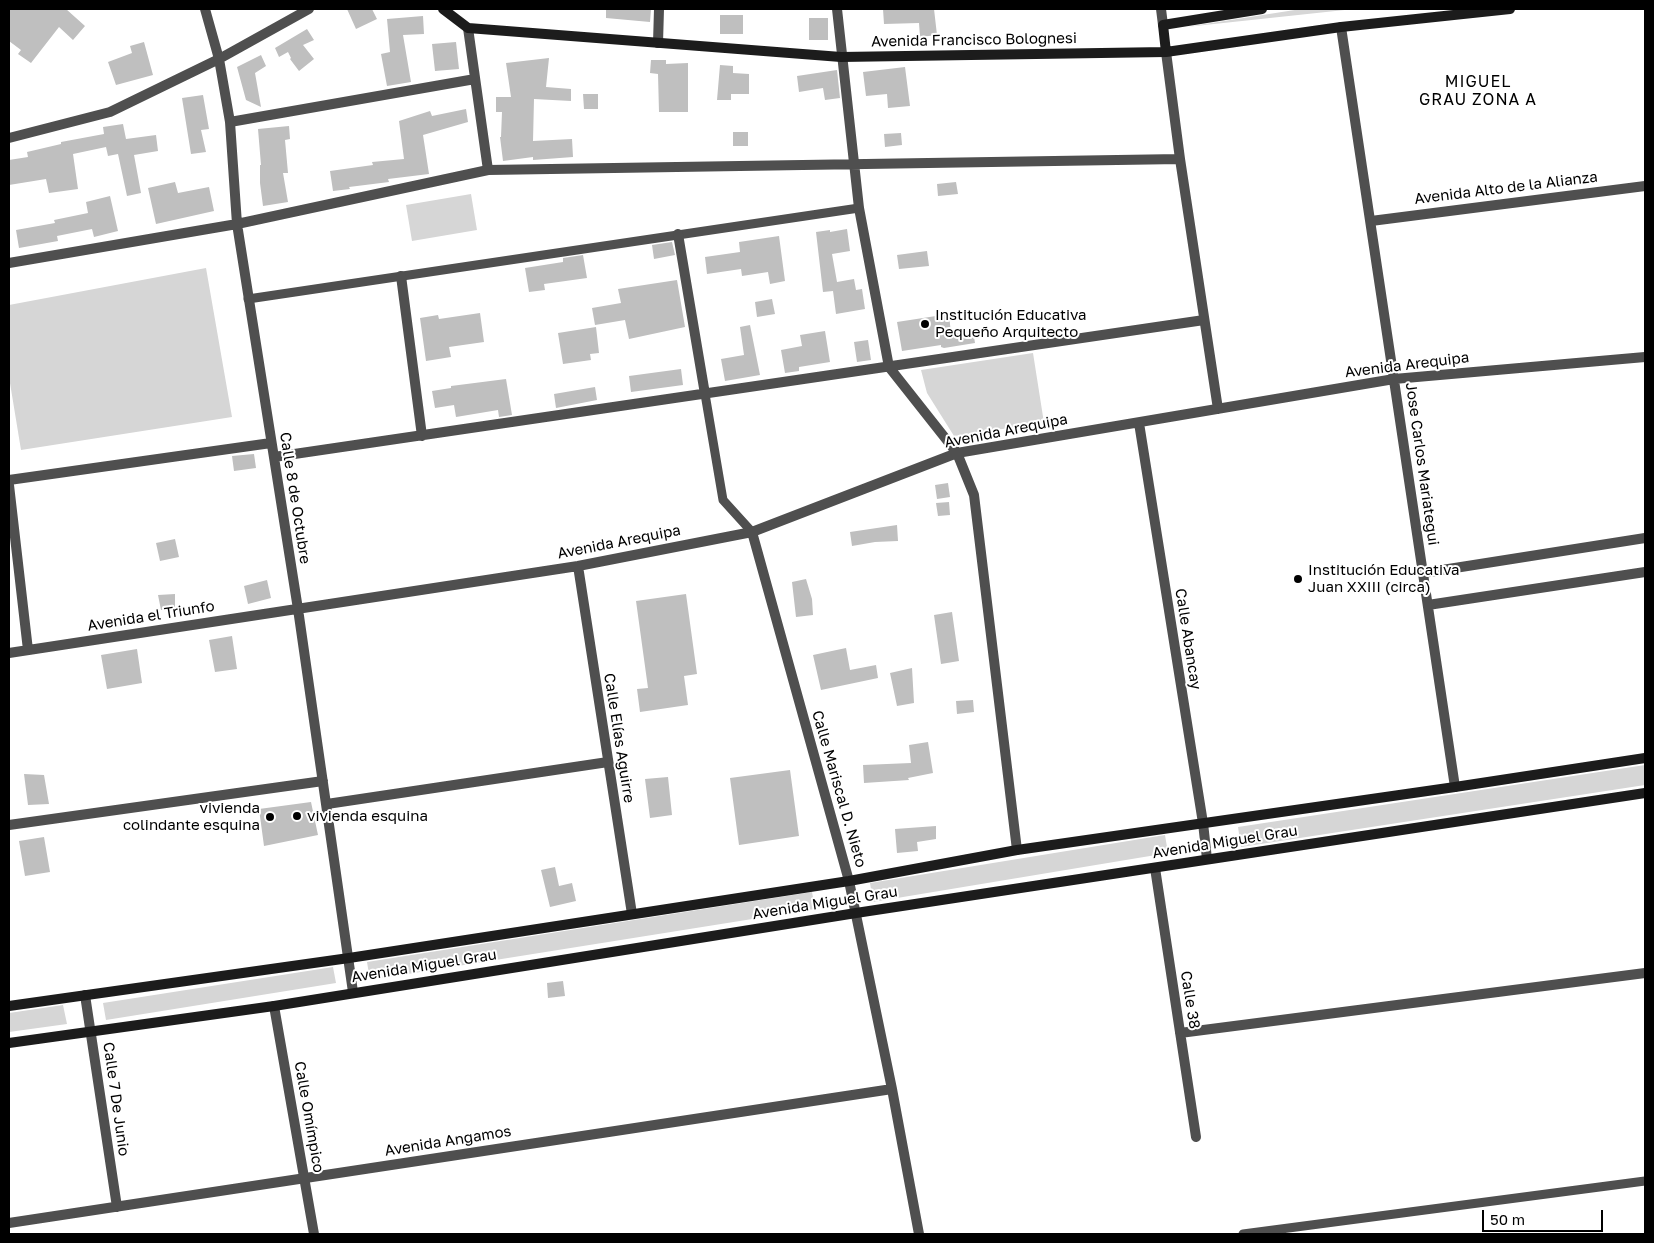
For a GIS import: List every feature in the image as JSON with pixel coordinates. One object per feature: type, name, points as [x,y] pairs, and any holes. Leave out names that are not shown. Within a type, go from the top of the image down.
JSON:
[{"type":"street","name":"Calle 8 de Octubre","points":[[205,9],[220,59],[230,122],[236,224],[298,609],[353,992]]},
{"type":"street","points":[[10,136],[110,112],[220,59],[309,9]]},
{"type":"street","points":[[443,9],[468,28],[488,170]]},
{"type":"street","points":[[658,43],[659,9]]},
{"type":"street","points":[[837,9],[858,208],[889,367],[957,453],[974,495],[1017,850]]},
{"type":"street","points":[[1162,9],[1180,158],[1218,409]]},
{"type":"street","points":[[1163,25],[1262,9]]},
{"type":"street","name":"Avenida Francisco Bolognesi","points":[[468,28],[841,57],[1166,52],[1341,27],[1510,9]]},
{"type":"street","name":"Jose Carlos Mariategui","points":[[1341,27],[1455,787]]},
{"type":"street","points":[[230,122],[475,79]]},
{"type":"street","points":[[9,263],[236,224],[488,170],[1180,158]]},
{"type":"street","name":"Avenida Alto de la Alianza","points":[[1371,221],[1645,186]]},
{"type":"street","points":[[678,234],[705,394]]},
{"type":"street","points":[[401,276],[422,436]]},
{"type":"street","points":[[274,457],[1204,320]]},
{"type":"street","name":"Avenida Arequipa","points":[[298,609],[578,566],[752,532],[957,453],[1394,379],[1645,357]]},
{"type":"street","name":"Calle Abancay","points":[[1138,423],[1203,823],[1207,859]]},
{"type":"street","points":[[9,480],[272,444]]},
{"type":"street","points":[[9,485],[28,650]]},
{"type":"street","name":"Calle Mariscal D. Nieto","points":[[752,532],[849,881],[892,1089],[919,1234]]},
{"type":"street","points":[[1423,573],[1645,538]]},
{"type":"street","name":"Calle Elías Aguirre","points":[[578,566],[632,914]]},
{"type":"street","points":[[1428,605],[1645,572]]},
{"type":"street","name":"Avenida el Triunfo","points":[[9,653],[298,609]]},
{"type":"street","name":"Avenida Miguel Grau","points":[[9,1006],[349,958],[849,881],[1017,850],[1645,758]]},
{"type":"street","points":[[327,804],[608,762]]},
{"type":"street","points":[[9,825],[323,781]]},
{"type":"street","name":"Avenida Miguel Grau","points":[[9,1043],[274,1006],[856,913],[1645,793]]},
{"type":"street","name":"Calle 38","points":[[1154,868],[1196,1138]]},
{"type":"street","points":[[1180,1034],[1645,973]]},
{"type":"street","name":"Calle 7 De Junio","points":[[85,995],[117,1207]]},
{"type":"street","name":"Calle Omímpico","points":[[274,1006],[314,1234]]},
{"type":"street","name":"Avenida Angamos","points":[[9,1223],[892,1089]]},
{"type":"lane","points":[[248,299],[858,208]]},
{"type":"lane","points":[[705,394],[723,500],[752,532]]},
{"type":"lane","points":[[1243,1234],[1645,1181]]},
{"type":"shaded area","points":[[1301,9],[1354,9],[1186,27]]},
{"type":"shaded area","points":[[471,194],[477,230],[412,241],[406,205]]},
{"type":"shaded area","points":[[206,268],[232,417],[21,450],[9,377],[9,305]]},
{"type":"shaded area","points":[[1033,353],[1044,423],[954,436],[927,393],[921,370]]},
{"type":"shaded area","points":[[1645,765],[1645,785],[1241,847],[1238,827]]},
{"type":"shaded area","points":[[1165,835],[1168,853],[873,902],[870,883]]},
{"type":"shaded area","points":[[812,892],[815,909],[370,980],[367,962]]},
{"type":"shaded area","points":[[333,967],[336,983],[106,1020],[103,1003]]},
{"type":"shaded area","points":[[63,1005],[67,1024],[9,1032],[9,1013]]},
{"type":"building","points":[[9,9],[66,9],[85,26],[73,40],[59,27],[31,63],[18,54],[21,50],[9,41]]},
{"type":"building","points":[[347,9],[372,9],[377,19],[356,29]]},
{"type":"building","points":[[606,9],[651,9],[650,22],[606,18]]},
{"type":"building","points":[[883,9],[934,9],[937,35],[920,37],[919,23],[884,24]]},
{"type":"building","points":[[720,15],[743,15],[743,34],[720,34]]},
{"type":"building","points":[[423,16],[424,34],[403,35],[411,82],[387,86],[381,54],[390,52],[387,19]]},
{"type":"building","points":[[809,18],[828,18],[828,40],[809,40]]},
{"type":"building","points":[[307,29],[314,40],[303,45],[314,59],[299,71],[290,59],[288,52],[279,57],[275,48]]},
{"type":"building","points":[[144,42],[153,75],[116,85],[108,62],[132,53],[130,46]]},
{"type":"building","points":[[456,42],[459,69],[435,71],[432,44]]},
{"type":"building","points":[[261,55],[266,66],[255,73],[261,107],[246,100],[237,67]]},
{"type":"building","points":[[549,58],[546,87],[571,89],[571,101],[534,99],[533,141],[572,139],[573,157],[533,160],[533,157],[503,161],[500,137],[502,112],[496,112],[496,97],[511,97],[506,63]]},
{"type":"building","points":[[651,60],[666,60],[666,64],[688,63],[688,112],[659,112],[658,74],[650,73]]},
{"type":"building","points":[[720,65],[733,66],[733,73],[749,74],[749,94],[731,94],[731,100],[717,100]]},
{"type":"building","points":[[905,67],[910,106],[888,108],[887,94],[866,96],[863,72]]},
{"type":"building","points":[[837,70],[840,98],[825,100],[823,88],[799,92],[797,76]]},
{"type":"building","points":[[583,94],[598,94],[598,109],[584,109]]},
{"type":"building","points":[[203,95],[209,129],[201,130],[206,152],[191,154],[182,98]]},
{"type":"building","points":[[466,109],[468,122],[423,135],[429,174],[388,179],[389,182],[333,191],[330,171],[373,165],[372,162],[404,159],[399,121],[430,111],[432,116]]},
{"type":"building","points":[[123,124],[126,139],[156,135],[158,151],[134,155],[141,193],[127,196],[118,154],[108,156],[106,147],[73,154],[78,189],[49,193],[46,179],[9,185],[9,160],[28,157],[27,152],[61,144],[61,142],[104,134],[103,127]]},
{"type":"building","points":[[289,126],[290,139],[285,140],[288,173],[283,173],[288,202],[263,206],[260,183],[261,165],[258,129]]},
{"type":"building","points":[[733,132],[748,132],[748,146],[733,146]]},
{"type":"building","points":[[901,133],[902,145],[885,147],[884,134]]},
{"type":"building","points":[[175,182],[178,193],[209,187],[214,211],[156,224],[148,188]]},
{"type":"building","points":[[956,182],[958,194],[938,196],[937,184]]},
{"type":"building","points":[[110,196],[118,231],[94,237],[92,229],[57,236],[58,241],[19,248],[16,230],[55,223],[54,220],[88,213],[86,202]]},
{"type":"building","points":[[847,229],[850,251],[832,254],[837,282],[854,279],[856,290],[862,289],[865,309],[836,314],[833,291],[823,292],[816,232]]},
{"type":"building","points":[[779,236],[785,281],[770,284],[768,272],[742,276],[741,269],[707,274],[705,257],[740,252],[739,242]]},
{"type":"building","points":[[672,242],[675,255],[654,259],[652,245]]},
{"type":"building","points":[[927,251],[929,266],[899,269],[897,255]]},
{"type":"building","points":[[583,255],[587,278],[544,284],[545,290],[529,292],[525,268],[563,262],[563,258]]},
{"type":"building","points":[[677,280],[685,327],[629,339],[625,320],[595,325],[592,308],[621,303],[618,289]]},
{"type":"building","points":[[772,299],[775,314],[757,317],[755,302]]},
{"type":"building","points":[[480,313],[484,342],[449,347],[451,357],[426,361],[420,318],[438,315],[439,319]]},
{"type":"building","points":[[949,314],[951,334],[973,331],[975,343],[944,348],[941,345],[902,351],[897,322]]},
{"type":"building","points":[[750,325],[760,375],[725,381],[721,359],[744,355],[740,327]]},
{"type":"building","points":[[596,327],[599,353],[590,354],[591,360],[563,364],[558,333]]},
{"type":"building","points":[[825,331],[830,362],[799,367],[799,371],[785,373],[781,350],[802,346],[800,335]]},
{"type":"building","points":[[868,340],[871,360],[857,362],[854,342]]},
{"type":"building","points":[[681,369],[683,385],[631,392],[629,376]]},
{"type":"building","points":[[506,379],[512,415],[499,417],[498,410],[456,417],[454,405],[435,408],[432,391],[451,388],[451,386]]},
{"type":"building","points":[[595,387],[597,400],[556,408],[554,394]]},
{"type":"building","points":[[254,454],[256,468],[234,471],[232,456]]},
{"type":"building","points":[[948,483],[950,497],[937,499],[935,485]]},
{"type":"building","points":[[949,502],[950,515],[938,516],[936,503]]},
{"type":"building","points":[[897,525],[898,541],[852,546],[850,532]]},
{"type":"building","points":[[175,539],[179,557],[160,561],[156,543]]},
{"type":"building","points":[[806,579],[812,599],[813,615],[796,617],[792,582]]},
{"type":"building","points":[[267,580],[271,598],[248,604],[244,586]]},
{"type":"building","points":[[175,594],[175,609],[161,610],[158,595]]},
{"type":"building","points":[[686,594],[697,674],[684,676],[688,705],[640,712],[637,689],[648,688],[636,601]]},
{"type":"building","points":[[952,612],[959,661],[941,664],[934,615]]},
{"type":"building","points":[[232,636],[237,669],[215,672],[209,640]]},
{"type":"building","points":[[846,648],[850,670],[876,665],[878,678],[821,690],[813,655]]},
{"type":"building","points":[[137,649],[142,683],[107,689],[101,655]]},
{"type":"building","points":[[912,668],[914,703],[897,706],[890,673]]},
{"type":"building","points":[[973,700],[974,712],[957,714],[956,701]]},
{"type":"building","points":[[928,742],[933,773],[908,778],[909,780],[864,783],[863,765],[911,763],[909,745]]},
{"type":"building","points":[[790,770],[799,836],[739,845],[730,778]]},
{"type":"building","points":[[24,774],[44,775],[49,804],[28,805]]},
{"type":"building","points":[[668,777],[672,815],[650,818],[645,779]]},
{"type":"building","name":"vivienda esquina","points":[[311,802],[318,835],[264,846],[259,809]]},
{"type":"building","points":[[936,826],[936,839],[917,842],[918,851],[897,853],[895,829]]},
{"type":"building","points":[[44,837],[50,872],[25,876],[19,841]]},
{"type":"building","points":[[555,867],[559,886],[572,883],[576,901],[550,907],[541,870]]},
{"type":"building","points":[[563,981],[565,996],[548,998],[547,983]]},
{"type":"place","name":"Institución Educativa Pequeño Arquitecto","points":[[925,324]]},
{"type":"place","name":"Institución Educativa Juan XXIII (circa)","points":[[1298,579]]},
{"type":"place","name":"vivienda esquina","points":[[297,816]]},
{"type":"place","name":"vivienda colindante esquina","points":[[270,817]]},
{"type":"district","name":"MIGUEL GRAU ZONA A","points":[[1478,91]]}]
